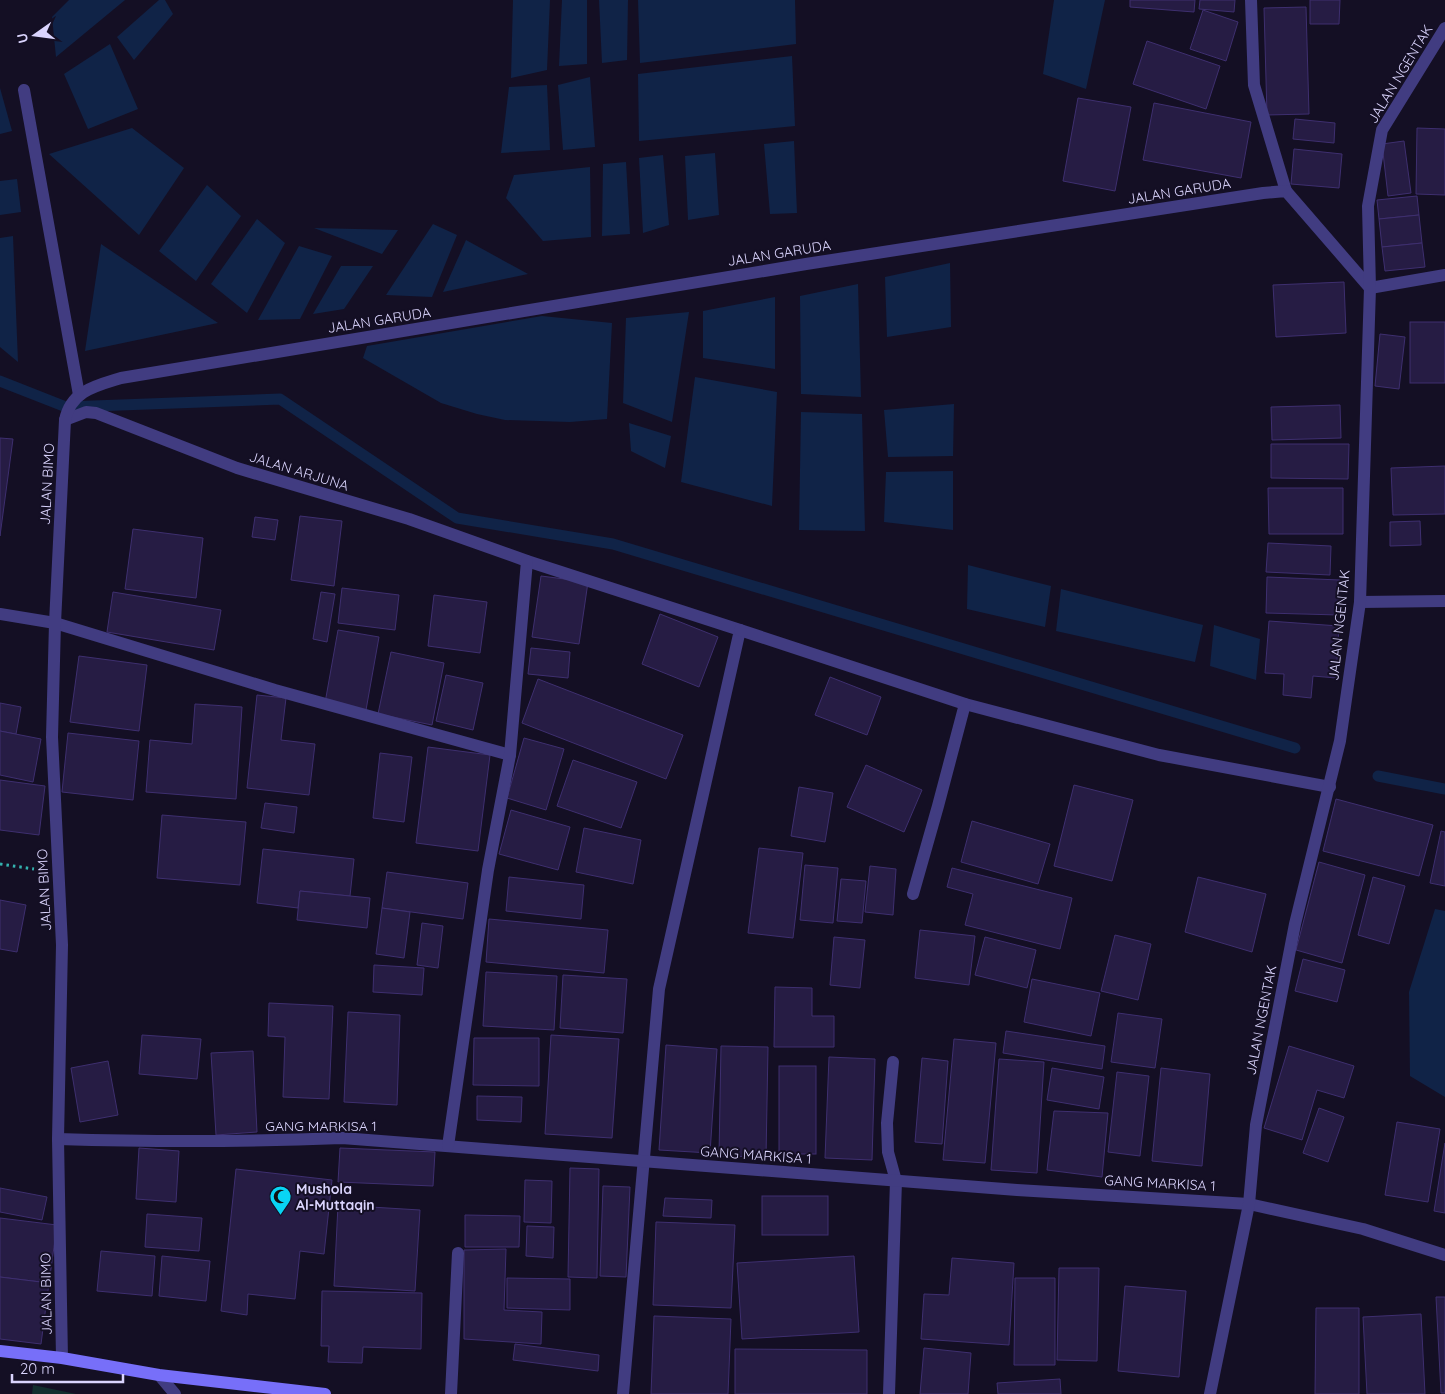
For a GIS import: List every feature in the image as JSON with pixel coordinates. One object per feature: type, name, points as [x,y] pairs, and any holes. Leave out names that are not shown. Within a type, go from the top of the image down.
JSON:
[{"type":"street","points":[[1251,0],[1254,85],[1286,191],[1370,288],[1445,275]]},
{"type":"street","name":"JALAN NGENTAK","points":[[1210,1394],[1249,1204],[1256,1125],[1295,924],[1340,741],[1360,602],[1370,288],[1368,206],[1382,130],[1445,28]]},
{"type":"street","points":[[24,90],[79,395],[66,415]]},
{"type":"street","name":"JALAN GARUDA","points":[[79,395],[96,385],[130,376],[806,264],[1256,194],[1286,191]]},
{"type":"street","name":"JALAN ARJUNA","points":[[66,415],[96,412],[237,468],[409,519],[527,560],[964,704],[1159,755],[1330,786]]},
{"type":"street","name":"JALAN BIMO","points":[[62,1358],[58,1139],[62,945],[52,737],[55,623],[66,415]]},
{"type":"street","points":[[448,1146],[488,870],[510,755],[527,560]]},
{"type":"street","points":[[1360,602],[1445,601]]},
{"type":"street","points":[[0,614],[55,623],[275,690],[510,755]]},
{"type":"street","points":[[623,1394],[659,989],[740,630]]},
{"type":"street","points":[[912,894],[938,806],[964,704]]},
{"type":"street","points":[[888,1394],[896,1181],[888,1152],[887,1123],[892,1062]]},
{"type":"street","name":"GANG MARKISA 1","points":[[58,1139],[267,1141],[342,1138],[896,1181],[1249,1204],[1363,1229],[1445,1255]]},
{"type":"street","points":[[451,1394],[458,1253]]},
{"type":"street","points":[[0,1350],[62,1358],[159,1375],[325,1394]]},
{"type":"street","points":[[159,1375],[175,1394]]},
{"type":"path","points":[[0,864],[58,872]]},
{"type":"green space","points":[[33,1385],[76,1394],[32,1394]]},
{"type":"water","points":[[69,0],[125,0],[56,57],[52,17]]},
{"type":"water","points":[[159,0],[165,0],[173,14],[134,60],[117,37]]},
{"type":"water","points":[[513,0],[550,0],[547,70],[511,78]]},
{"type":"water","points":[[562,0],[587,0],[587,64],[559,66]]},
{"type":"water","points":[[599,0],[628,0],[627,60],[602,63]]},
{"type":"water","points":[[638,0],[795,0],[796,44],[640,63]]},
{"type":"water","points":[[1054,0],[1105,0],[1086,89],[1043,74]]},
{"type":"water","points":[[110,44],[138,109],[88,129],[64,74]]},
{"type":"water","points":[[792,56],[795,126],[639,141],[638,74]]},
{"type":"water","points":[[590,77],[595,147],[563,150],[558,85]]},
{"type":"water","points":[[547,85],[550,150],[501,153],[509,87]]},
{"type":"water","points":[[0,88],[12,131],[0,134]]},
{"type":"water","points":[[132,128],[184,168],[139,235],[49,154]]},
{"type":"water","points":[[794,141],[797,213],[770,214],[764,144]]},
{"type":"water","points":[[715,153],[719,215],[688,220],[685,156]]},
{"type":"water","points":[[663,155],[669,225],[643,233],[639,158]]},
{"type":"water","points":[[626,162],[630,234],[602,236],[603,164]]},
{"type":"water","points":[[590,167],[591,237],[543,241],[506,198],[514,175]]},
{"type":"water","points":[[17,179],[21,212],[0,215],[0,181]]},
{"type":"water","points":[[207,185],[241,216],[196,281],[159,251]]},
{"type":"water","points":[[257,219],[285,243],[247,313],[211,284]]},
{"type":"water","points":[[433,224],[457,235],[432,297],[386,295]]},
{"type":"water","points":[[314,228],[398,230],[382,254]]},
{"type":"water","points":[[13,236],[18,362],[0,347],[0,238]]},
{"type":"water","points":[[466,240],[528,274],[443,292]]},
{"type":"water","points":[[101,244],[218,323],[85,351]]},
{"type":"water","points":[[299,246],[332,256],[300,319],[258,320]]},
{"type":"water","points":[[950,263],[951,327],[887,337],[885,277]]},
{"type":"water","points":[[341,266],[373,266],[344,309],[313,314]]},
{"type":"water","points":[[858,284],[861,397],[801,394],[800,296]]},
{"type":"water","points":[[775,297],[775,369],[703,358],[703,311]]},
{"type":"water","points":[[689,312],[672,422],[623,403],[626,318]]},
{"type":"water","points":[[542,316],[612,323],[607,419],[570,422],[505,420],[477,414],[441,403],[363,358],[367,346]]},
{"type":"water","points":[[695,377],[777,392],[772,506],[681,482]]},
{"type":"water","points":[[954,404],[953,456],[888,457],[884,410]]},
{"type":"water","points":[[801,412],[862,414],[865,531],[799,530]]},
{"type":"water","points":[[629,423],[671,436],[665,468],[631,451]]},
{"type":"water","points":[[953,471],[953,530],[884,522],[886,472]]},
{"type":"water","points":[[968,565],[1051,586],[1045,627],[967,609]]},
{"type":"water","points":[[1061,589],[1203,625],[1195,662],[1056,631]]},
{"type":"water","points":[[1214,625],[1260,639],[1256,680],[1210,666]]},
{"type":"water","points":[[1435,909],[1445,911],[1445,1097],[1410,1076],[1409,992]]},
{"type":"building","points":[[1130,0],[1195,0],[1194,12],[1130,7]]},
{"type":"building","points":[[1200,0],[1235,0],[1234,12],[1199,9]]},
{"type":"building","points":[[1310,0],[1340,0],[1339,24],[1310,24]]},
{"type":"building","points":[[1306,7],[1309,114],[1267,115],[1264,8]]},
{"type":"building","points":[[1203,10],[1238,22],[1226,61],[1190,49]]},
{"type":"building","points":[[1147,41],[1220,66],[1206,109],[1133,84]]},
{"type":"building","points":[[1078,98],[1131,107],[1115,191],[1063,181]]},
{"type":"building","points":[[1154,103],[1251,122],[1241,178],[1143,160]]},
{"type":"building","points":[[1295,119],[1335,123],[1334,143],[1293,139]]},
{"type":"building","points":[[1417,128],[1445,129],[1445,195],[1416,194]]},
{"type":"building","points":[[1404,141],[1411,193],[1388,196],[1382,144]]},
{"type":"building","points":[[1294,149],[1342,154],[1339,188],[1291,184]]},
{"type":"building","points":[[1417,196],[1419,215],[1379,219],[1377,200]]},
{"type":"building","points":[[1419,215],[1422,243],[1382,247],[1379,219]]},
{"type":"building","points":[[1422,243],[1425,267],[1385,271],[1382,247]]},
{"type":"building","points":[[1344,282],[1346,333],[1276,337],[1273,285]]},
{"type":"building","points":[[1410,322],[1445,322],[1445,383],[1410,383]]},
{"type":"building","points":[[1380,334],[1405,337],[1399,389],[1375,386]]},
{"type":"building","points":[[1340,405],[1341,438],[1272,440],[1271,407]]},
{"type":"building","points":[[0,438],[13,439],[0,536]]},
{"type":"building","points":[[1271,444],[1349,444],[1348,479],[1271,478]]},
{"type":"building","points":[[1445,466],[1445,514],[1393,515],[1391,468]]},
{"type":"building","points":[[1268,488],[1343,488],[1343,534],[1269,534]]},
{"type":"building","points":[[300,516],[342,521],[334,586],[291,580]]},
{"type":"building","points":[[255,517],[278,520],[275,540],[252,537]]},
{"type":"building","points":[[1420,521],[1421,545],[1390,546],[1390,522]]},
{"type":"building","points":[[133,529],[203,538],[196,598],[125,589]]},
{"type":"building","points":[[1268,543],[1331,546],[1330,575],[1266,572]]},
{"type":"building","points":[[541,576],[588,582],[579,644],[532,637]]},
{"type":"building","points":[[1267,577],[1340,580],[1339,615],[1266,613]]},
{"type":"building","points":[[342,588],[399,595],[395,630],[338,623]]},
{"type":"building","points":[[113,592],[221,610],[214,650],[107,632]]},
{"type":"building","points":[[321,592],[335,594],[327,642],[313,639]]},
{"type":"building","points":[[434,595],[487,602],[480,653],[428,646]]},
{"type":"building","points":[[660,614],[718,637],[699,687],[642,664]]},
{"type":"building","points":[[1269,621],[1339,626],[1336,678],[1313,676],[1311,698],[1283,695],[1284,674],[1265,673]]},
{"type":"building","points":[[338,630],[379,637],[366,710],[325,703]]},
{"type":"building","points":[[531,648],[570,652],[568,678],[528,674]]},
{"type":"building","points":[[391,652],[444,663],[432,725],[378,714]]},
{"type":"building","points":[[79,656],[147,665],[139,731],[70,722]]},
{"type":"building","points":[[446,675],[483,683],[473,730],[436,721]]},
{"type":"building","points":[[830,677],[881,697],[867,735],[815,715]]},
{"type":"building","points":[[538,679],[683,735],[666,779],[522,723]]},
{"type":"building","points":[[257,695],[286,698],[281,740],[315,744],[309,795],[247,788]]},
{"type":"building","points":[[0,703],[21,707],[16,734],[0,731]]},
{"type":"building","points":[[195,704],[242,707],[236,799],[146,792],[150,740],[192,744]]},
{"type":"building","points":[[0,731],[41,739],[33,782],[0,775]]},
{"type":"building","points":[[68,733],[139,741],[133,800],[62,792]]},
{"type":"building","points":[[524,738],[564,749],[546,810],[507,798]]},
{"type":"building","points":[[428,747],[490,755],[478,851],[416,843]]},
{"type":"building","points":[[380,753],[412,757],[404,822],[373,818]]},
{"type":"building","points":[[573,760],[637,782],[621,828],[557,806]]},
{"type":"building","points":[[866,765],[922,790],[904,832],[847,807]]},
{"type":"building","points":[[0,780],[45,786],[39,835],[0,830]]},
{"type":"building","points":[[1074,785],[1133,800],[1112,881],[1054,866]]},
{"type":"building","points":[[799,787],[833,793],[825,842],[791,836]]},
{"type":"building","points":[[1336,799],[1433,825],[1419,876],[1323,851]]},
{"type":"building","points":[[265,803],[297,807],[294,833],[261,828]]},
{"type":"building","points":[[511,810],[570,827],[558,870],[499,854]]},
{"type":"building","points":[[162,815],[246,822],[240,885],[157,878]]},
{"type":"building","points":[[972,821],[1050,844],[1038,884],[961,862]]},
{"type":"building","points":[[584,828],[641,840],[633,884],[576,872]]},
{"type":"building","points":[[1441,831],[1445,832],[1445,886],[1430,883]]},
{"type":"building","points":[[759,848],[803,853],[793,938],[748,933]]},
{"type":"building","points":[[263,849],[354,859],[350,896],[300,891],[298,908],[257,903]]},
{"type":"building","points":[[1319,862],[1365,875],[1342,963],[1296,950]]},
{"type":"building","points":[[805,865],[838,868],[833,923],[800,920]]},
{"type":"building","points":[[870,866],[896,869],[893,915],[865,912]]},
{"type":"building","points":[[952,868],[1072,898],[1060,949],[965,925],[973,894],[947,887]]},
{"type":"building","points":[[387,872],[468,883],[463,919],[382,908]]},
{"type":"building","points":[[509,877],[584,885],[581,919],[506,911]]},
{"type":"building","points":[[1198,877],[1266,894],[1252,952],[1185,932]]},
{"type":"building","points":[[1373,877],[1405,886],[1389,944],[1358,935]]},
{"type":"building","points":[[841,879],[866,881],[862,923],[837,921]]},
{"type":"building","points":[[300,891],[370,898],[367,928],[297,920]]},
{"type":"building","points":[[0,900],[26,905],[17,952],[0,949]]},
{"type":"building","points":[[382,908],[410,912],[404,958],[376,954]]},
{"type":"building","points":[[489,919],[608,930],[604,973],[486,962]]},
{"type":"building","points":[[422,923],[443,926],[438,968],[417,965]]},
{"type":"building","points":[[920,930],[975,936],[969,985],[915,978]]},
{"type":"building","points":[[1115,935],[1151,944],[1138,1000],[1101,991]]},
{"type":"building","points":[[834,937],[865,940],[860,988],[830,985]]},
{"type":"building","points":[[985,937],[1036,950],[1027,988],[975,975]]},
{"type":"building","points":[[1303,959],[1345,970],[1337,1002],[1295,991]]},
{"type":"building","points":[[374,965],[424,968],[422,995],[373,992]]},
{"type":"building","points":[[486,972],[557,976],[554,1030],[483,1026]]},
{"type":"building","points":[[563,975],[627,979],[623,1033],[560,1028]]},
{"type":"building","points":[[1032,979],[1100,993],[1091,1036],[1024,1022]]},
{"type":"building","points":[[775,987],[812,988],[812,1016],[834,1016],[834,1047],[774,1047]]},
{"type":"building","points":[[269,1003],[333,1006],[329,1099],[283,1097],[285,1037],[268,1036]]},
{"type":"building","points":[[348,1012],[400,1015],[397,1105],[344,1102]]},
{"type":"building","points":[[1118,1013],[1162,1019],[1155,1068],[1111,1062]]},
{"type":"building","points":[[1006,1031],[1105,1046],[1102,1069],[1003,1053]]},
{"type":"building","points":[[142,1035],[201,1039],[197,1079],[139,1074]]},
{"type":"building","points":[[551,1035],[619,1039],[612,1138],[545,1134]]},
{"type":"building","points":[[474,1038],[539,1038],[539,1086],[473,1085]]},
{"type":"building","points":[[954,1039],[996,1043],[985,1163],[943,1160]]},
{"type":"building","points":[[666,1045],[717,1049],[710,1153],[659,1150]]},
{"type":"building","points":[[721,1046],[768,1047],[766,1157],[719,1156]]},
{"type":"building","points":[[1289,1046],[1354,1066],[1344,1098],[1317,1090],[1302,1140],[1264,1128]]},
{"type":"building","points":[[253,1051],[257,1132],[216,1135],[211,1053]]},
{"type":"building","points":[[829,1057],[875,1059],[872,1160],[825,1158]]},
{"type":"building","points":[[922,1058],[948,1061],[942,1144],[915,1142]]},
{"type":"building","points":[[999,1059],[1044,1062],[1037,1173],[991,1170]]},
{"type":"building","points":[[108,1061],[118,1115],[80,1122],[71,1068]]},
{"type":"building","points":[[779,1066],[816,1066],[816,1154],[779,1154]]},
{"type":"building","points":[[1052,1068],[1104,1077],[1099,1109],[1047,1100]]},
{"type":"building","points":[[1161,1068],[1210,1074],[1202,1166],[1152,1161]]},
{"type":"building","points":[[1117,1072],[1149,1076],[1140,1156],[1108,1152]]},
{"type":"building","points":[[477,1096],[522,1097],[521,1122],[477,1120]]},
{"type":"building","points":[[1319,1108],[1344,1117],[1328,1162],[1303,1153]]},
{"type":"building","points":[[1054,1111],[1108,1113],[1102,1177],[1047,1170]]},
{"type":"building","points":[[1397,1122],[1440,1129],[1428,1202],[1385,1195]]},
{"type":"building","points":[[1445,1143],[1445,1213],[1434,1211]]},
{"type":"building","points":[[139,1148],[179,1151],[176,1202],[136,1199]]},
{"type":"building","points":[[340,1148],[435,1152],[433,1186],[338,1182]]},
{"type":"building","points":[[570,1168],[599,1169],[597,1278],[568,1277]]},
{"type":"building","name":"Mushola Al-Muttaqin","points":[[236,1169],[332,1180],[324,1254],[300,1251],[295,1299],[248,1294],[247,1315],[221,1311]]},
{"type":"building","points":[[525,1180],[552,1181],[551,1223],[524,1222]]},
{"type":"building","points":[[603,1186],[630,1187],[626,1277],[600,1276]]},
{"type":"building","points":[[0,1188],[47,1197],[42,1220],[0,1212]]},
{"type":"building","points":[[762,1196],[828,1196],[828,1235],[762,1235]]},
{"type":"building","points":[[665,1198],[712,1200],[711,1218],[663,1216]]},
{"type":"building","points":[[338,1205],[420,1210],[415,1291],[334,1286]]},
{"type":"building","points":[[147,1214],[202,1218],[199,1251],[145,1247]]},
{"type":"building","points":[[465,1215],[520,1216],[519,1247],[465,1247]]},
{"type":"building","points":[[0,1218],[57,1225],[49,1283],[0,1277]]},
{"type":"building","points":[[656,1222],[735,1225],[731,1308],[653,1305]]},
{"type":"building","points":[[527,1226],[554,1227],[553,1258],[526,1256]]},
{"type":"building","points":[[506,1249],[504,1310],[542,1312],[541,1344],[464,1339],[464,1250]]},
{"type":"building","points":[[101,1251],[155,1256],[152,1296],[97,1291]]},
{"type":"building","points":[[162,1256],[210,1261],[206,1301],[159,1296]]},
{"type":"building","points":[[854,1256],[859,1332],[742,1339],[737,1263]]},
{"type":"building","points":[[952,1258],[1014,1263],[1009,1345],[921,1339],[924,1294],[949,1295]]},
{"type":"building","points":[[1059,1268],[1099,1268],[1097,1361],[1057,1360]]},
{"type":"building","points":[[0,1277],[49,1283],[41,1344],[0,1339]]},
{"type":"building","points":[[507,1278],[570,1279],[570,1310],[507,1308]]},
{"type":"building","points":[[1015,1278],[1055,1278],[1055,1365],[1014,1365]]},
{"type":"building","points":[[1125,1286],[1186,1291],[1179,1377],[1118,1371]]},
{"type":"building","points":[[322,1291],[422,1293],[421,1349],[363,1347],[362,1363],[328,1362],[329,1346],[321,1346]]},
{"type":"building","points":[[1436,1297],[1445,1297],[1445,1393],[1441,1393]]},
{"type":"building","points":[[1316,1308],[1359,1308],[1359,1394],[1315,1394]]},
{"type":"building","points":[[1421,1314],[1425,1394],[1367,1394],[1363,1317]]},
{"type":"building","points":[[654,1316],[731,1319],[728,1394],[651,1394]]},
{"type":"building","points":[[515,1344],[599,1355],[598,1371],[513,1360]]},
{"type":"building","points":[[924,1348],[971,1353],[968,1394],[920,1394]]},
{"type":"building","points":[[735,1349],[867,1350],[867,1394],[735,1394]]},
{"type":"building","points":[[1060,1379],[1061,1394],[998,1394],[997,1383]]},
{"type":"waterway","points":[[0,381],[66,407],[280,399],[457,518],[613,544],[1295,748]]},
{"type":"waterway","points":[[1378,776],[1445,789]]},
{"type":"place","name":"Mushola Al-Muttaqin","points":[[280,1216]]}]
